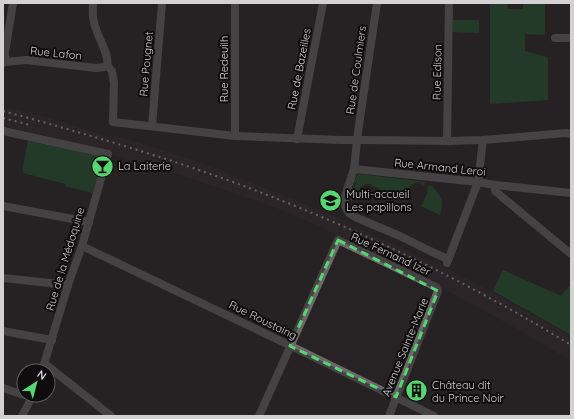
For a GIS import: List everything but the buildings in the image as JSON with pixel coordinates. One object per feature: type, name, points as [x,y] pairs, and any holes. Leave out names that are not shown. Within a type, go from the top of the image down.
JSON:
[{"type":"street","points":[[4,62],[13,3]]},
{"type":"street","points":[[93,3],[93,21],[107,54],[107,65],[112,71],[114,83],[113,122],[235,136],[297,139],[447,141],[483,140],[566,133],[571,134]]},
{"type":"street","name":"Rue Pougnet","points":[[152,126],[162,3]]},
{"type":"street","name":"Rue Redeuilh","points":[[235,3],[235,136]]},
{"type":"street","name":"Rue de Bazeilles","points":[[297,139],[323,3]]},
{"type":"street","name":"Rue de Coulmiers","points":[[357,140],[377,3]]},
{"type":"street","name":"Rue Edison","points":[[447,141],[449,3]]},
{"type":"street","points":[[555,38],[571,38]]},
{"type":"street","name":"Rue Lafon","points":[[4,62],[26,60],[96,68],[107,65]]},
{"type":"street","name":"Rue de la Médoquine","points":[[3,131],[108,154],[82,246],[68,284],[45,363]]},
{"type":"street","points":[[357,140],[354,169],[345,196],[345,206],[347,210],[357,218],[400,236],[447,261],[478,182],[483,140]]},
{"type":"street","name":"Rue Armand Leroi","points":[[354,169],[495,185],[495,191],[571,254]]},
{"type":"street","points":[[495,185],[571,193]]},
{"type":"street","points":[[3,206],[89,222]]},
{"type":"street","name":"Rue Fernand Izer","points":[[259,416],[338,240],[436,287]]},
{"type":"street","name":"Rue Roustaing","points":[[82,246],[434,416]]},
{"type":"street","points":[[3,278],[68,284]]},
{"type":"street","name":"Avenue Sainte-Marie","points":[[389,416],[436,297],[438,291],[436,287]]},
{"type":"street","points":[[3,331],[52,340]]},
{"type":"street","points":[[56,377],[111,416]]},
{"type":"street","points":[[3,388],[16,392]]},
{"type":"street","points":[[22,416],[27,403]]},
{"type":"highlighted area","points":[[338,240],[438,291],[396,397],[290,346]]},
{"type":"shaded area","points":[[3,107],[46,117],[105,136],[117,136],[193,160],[332,215],[441,265],[571,336],[571,361],[454,294],[334,235],[324,228],[274,207],[163,169],[84,145],[3,126]]},
{"type":"green space","points":[[490,3],[507,3],[508,9],[523,9],[523,3],[545,3],[545,35],[525,34],[525,51],[548,57],[548,100],[490,104]]},
{"type":"green space","points":[[453,20],[479,20],[479,33],[453,32]]},
{"type":"green space","points":[[28,141],[103,157],[93,193],[65,186],[66,184],[23,173],[22,171]]},
{"type":"green space","points":[[359,174],[425,182],[424,185],[418,182],[412,184],[405,200],[366,184],[363,185],[357,192],[354,201],[350,200],[356,183],[354,182]]},
{"type":"green space","points":[[428,186],[432,186],[441,199],[442,206],[440,215],[421,206],[427,194]]},
{"type":"green space","points":[[503,270],[561,296],[571,284],[571,335],[493,291]]},
{"type":"railway","points":[[3,111],[166,159],[219,177],[310,212],[400,252],[486,296],[571,345]]},
{"type":"railway","points":[[3,118],[30,125]]},
{"type":"place","name":"La Laiterie","points":[[103,166]]},
{"type":"place","name":"Multi-accueil Les papillons","points":[[330,200]]},
{"type":"place","name":"Château dit du Prince Noir","points":[[416,391]]}]
